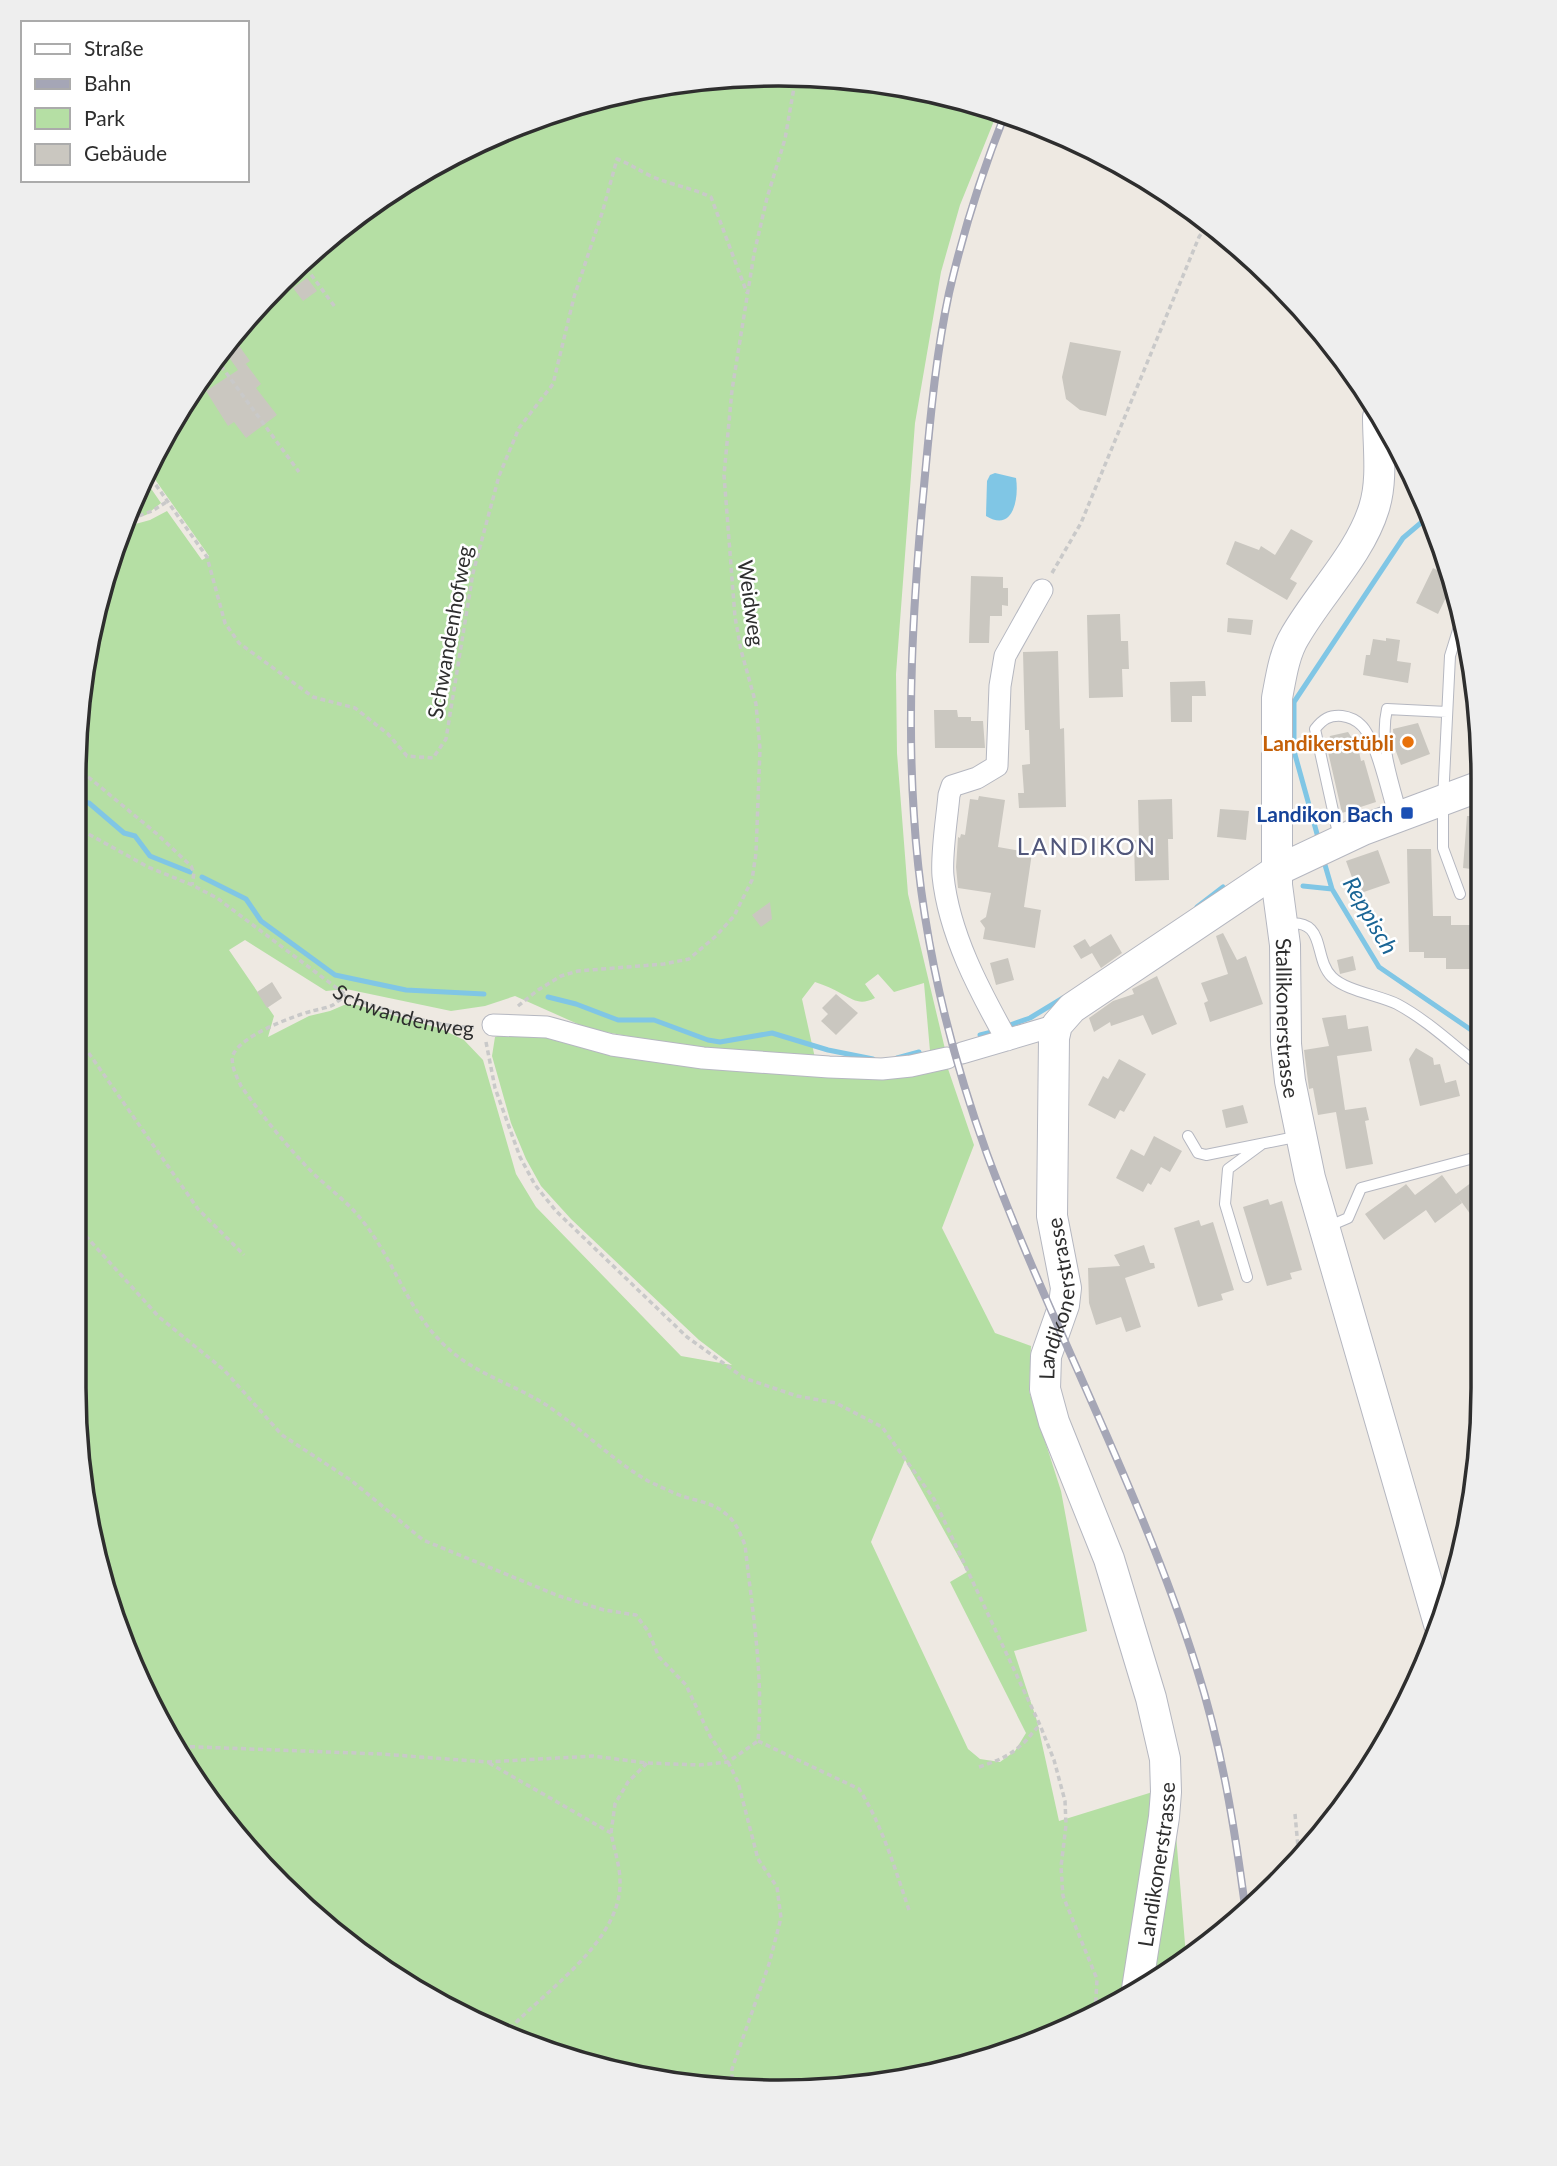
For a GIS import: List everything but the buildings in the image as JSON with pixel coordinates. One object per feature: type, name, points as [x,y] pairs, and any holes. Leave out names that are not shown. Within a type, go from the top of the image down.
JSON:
[{"type":"street","name":"Stallikonerstrasse","points":[[1378,433],[1379,466],[1374,507],[1356,545],[1294,637],[1283,667],[1277,698],[1276,871],[1278,905],[1285,945],[1286,1044],[1300,1136],[1324,1228],[1434,1608]]},
{"type":"street","points":[[1007,1040],[981,993],[951,916],[943,874],[949,795],[952,786],[988,773],[998,765],[1000,686],[1004,656],[1042,590]]},
{"type":"street","points":[[1057,1025],[1072,1008],[1276,871],[1327,846],[1471,790]]},
{"type":"street","name":"Schwandenweg","points":[[493,1025],[547,1027],[612,1045],[703,1058],[882,1069],[911,1066],[955,1056],[1057,1025]]},
{"type":"street","name":"Landikonerstrasse","points":[[1057,1025],[1054,1038],[1052,1216],[1066,1288],[1063,1306],[1046,1356],[1045,1389],[1054,1422],[1109,1559],[1152,1698],[1165,1759],[1164,1818],[1139,1979]]},
{"type":"lane","points":[[1456,636],[1450,656],[1443,848],[1460,894]]},
{"type":"lane","points":[[1398,817],[1383,727],[1387,709],[1447,712]]},
{"type":"lane","points":[[1327,846],[1315,729],[1323,719],[1332,715],[1349,717],[1363,726],[1374,748],[1398,817]]},
{"type":"lane","points":[[1282,924],[1298,922],[1312,930],[1318,939],[1327,970],[1339,983],[1395,1003],[1413,1013],[1471,1059]]},
{"type":"lane","points":[[1188,1136],[1198,1153],[1206,1155],[1300,1136]]},
{"type":"lane","points":[[1247,1278],[1225,1204],[1228,1169],[1262,1144]]},
{"type":"lane","points":[[1324,1228],[1348,1218],[1361,1188],[1470,1159]]},
{"type":"path","name":"Weidweg","points":[[538,990],[561,976],[578,971],[664,964],[689,958],[716,936],[734,916],[752,880],[760,802],[760,749],[756,704],[735,617],[724,475],[732,390],[747,295],[760,227],[785,139],[794,86]]},
{"type":"path","name":"Schwandenhofweg","points":[[168,501],[207,557],[225,623],[239,643],[313,697],[355,708],[388,734],[407,756],[433,758],[446,739],[473,573],[499,476],[519,428],[553,384],[574,297],[617,159],[652,177],[696,189],[711,197],[747,295]]},
{"type":"path","points":[[1042,590],[1081,523],[1203,231]]},
{"type":"path","points":[[308,271],[335,307]]},
{"type":"path","points":[[222,367],[299,472]]},
{"type":"path","points":[[137,517],[168,501],[153,481]]},
{"type":"path","points":[[86,775],[191,866],[194,873],[192,885]]},
{"type":"path","name":"Schwandenweg","points":[[86,833],[148,867],[217,898],[346,995],[366,1004],[463,1028],[493,1025]]},
{"type":"path","points":[[187,1747],[382,1754],[487,1762],[593,1756],[699,1766],[728,1762],[758,1741],[761,1714],[759,1677],[745,1545],[737,1526],[726,1513],[712,1504],[679,1495],[650,1482],[614,1459],[555,1411],[528,1393],[467,1363],[447,1348],[412,1307],[380,1244],[360,1217],[308,1168],[241,1086],[232,1057],[237,1048],[279,1022],[332,1006],[346,995]]},
{"type":"path","points":[[86,1049],[198,1209],[244,1255]]},
{"type":"path","points":[[489,1064],[506,1123],[520,1157],[535,1185],[556,1210],[687,1337],[744,1378],[797,1396],[836,1403],[881,1427],[934,1499],[1054,1760],[1065,1801],[1066,1825],[1061,1867],[1063,1896],[1097,1979],[1096,2003]]},
{"type":"path","points":[[86,1236],[159,1317],[224,1370],[282,1435],[352,1481],[423,1540],[559,1596],[604,1610],[636,1615],[648,1631],[659,1657],[686,1685],[709,1736],[728,1762],[738,1783],[758,1859],[777,1887],[781,1918],[769,1964],[732,2069],[732,2079]]},
{"type":"path","points":[[979,1767],[1006,1757],[1023,1744],[1030,1733],[1040,1725]]},
{"type":"path","points":[[758,1741],[859,1789],[894,1864],[910,1913]]},
{"type":"path","points":[[487,1762],[611,1833]]},
{"type":"path","points":[[512,2027],[583,1960],[603,1933],[616,1907],[620,1882],[611,1833],[615,1804],[628,1782],[647,1763]]},
{"type":"path","points":[[1295,1814],[1298,1845]]},
{"type":"green space","points":[[733,87],[824,87],[869,92],[958,109],[994,121],[960,205],[941,272],[915,423],[896,674],[897,753],[908,894],[945,1049],[930,1051],[924,983],[894,992],[878,974],[865,984],[875,998],[870,1000],[854,1000],[815,982],[802,999],[815,1058],[682,1046],[589,1029],[515,996],[485,1006],[451,1011],[346,989],[326,991],[245,940],[229,950],[274,1016],[268,1037],[309,1016],[344,1005],[357,1005],[439,1028],[464,1040],[483,1060],[516,1174],[536,1207],[681,1356],[732,1365],[699,1340],[571,1219],[541,1186],[511,1123],[492,1056],[495,1037],[510,1031],[551,1033],[592,1047],[947,1066],[974,1145],[942,1228],[995,1333],[1031,1346],[1029,1391],[1061,1491],[1087,1631],[1014,1651],[1037,1721],[1059,1821],[1172,1786],[1185,1948],[1163,1964],[1085,2009],[1044,2028],[958,2057],[914,2067],[824,2079],[778,2080],[733,2079],[643,2067],[599,2057],[513,2028],[472,2009],[394,1964],[322,1908],[289,1877],[229,1809],[202,1772],[157,1694],[138,1653],[109,1567],[92,1478],[86,1388],[86,778],[87,733],[99,643],[109,599],[134,524],[167,511],[202,560],[209,556],[154,478],[179,432],[229,357],[289,289],[357,229],[432,179],[513,138],[599,109],[643,99]],"holes":[[[905,1460],[967,1572],[950,1582],[1026,1733],[1015,1751],[1000,1762],[980,1759],[968,1749],[871,1542]]]},
{"type":"green space","points":[[150,487],[161,503],[146,515],[136,518]]},
{"type":"water","points":[[995,473],[1016,478],[1017,494],[1013,510],[1003,520],[986,516],[987,481],[990,475]]},
{"type":"waterway","name":"Reppisch","points":[[1319,841],[1294,751],[1294,702],[1403,538],[1422,522]]},
{"type":"waterway","points":[[86,802],[124,833],[135,836],[150,856],[190,872]]},
{"type":"waterway","name":"Reppisch","points":[[1323,858],[1332,889],[1379,967],[1471,1030]]},
{"type":"waterway","points":[[202,877],[246,899],[261,921],[335,975],[406,990],[484,994]]},
{"type":"waterway","points":[[1303,886],[1332,889]]},
{"type":"waterway","points":[[1197,907],[1223,887]]},
{"type":"waterway","points":[[548,997],[618,1020],[654,1020],[708,1040],[720,1042],[772,1033],[828,1050],[873,1059]]},
{"type":"waterway","points":[[1010,1025],[1030,1018],[1063,998]]},
{"type":"waterway","points":[[980,1035],[992,1032]]},
{"type":"waterway","points":[[897,1058],[919,1052]]},
{"type":"railway","points":[[1002,123],[954,270],[939,346],[930,426],[916,584],[911,700],[914,816],[923,902],[938,988],[960,1072],[987,1154],[1039,1282],[1123,1472],[1174,1601],[1196,1666],[1227,1789],[1244,1900]]},
{"type":"place","name":"Landikerstübli","points":[[1408,742]]},
{"type":"place","name":"Landikon Bach","points":[[1407,813]]},
{"type":"district","name":"LANDIKON","points":[[1087,845]]}]
